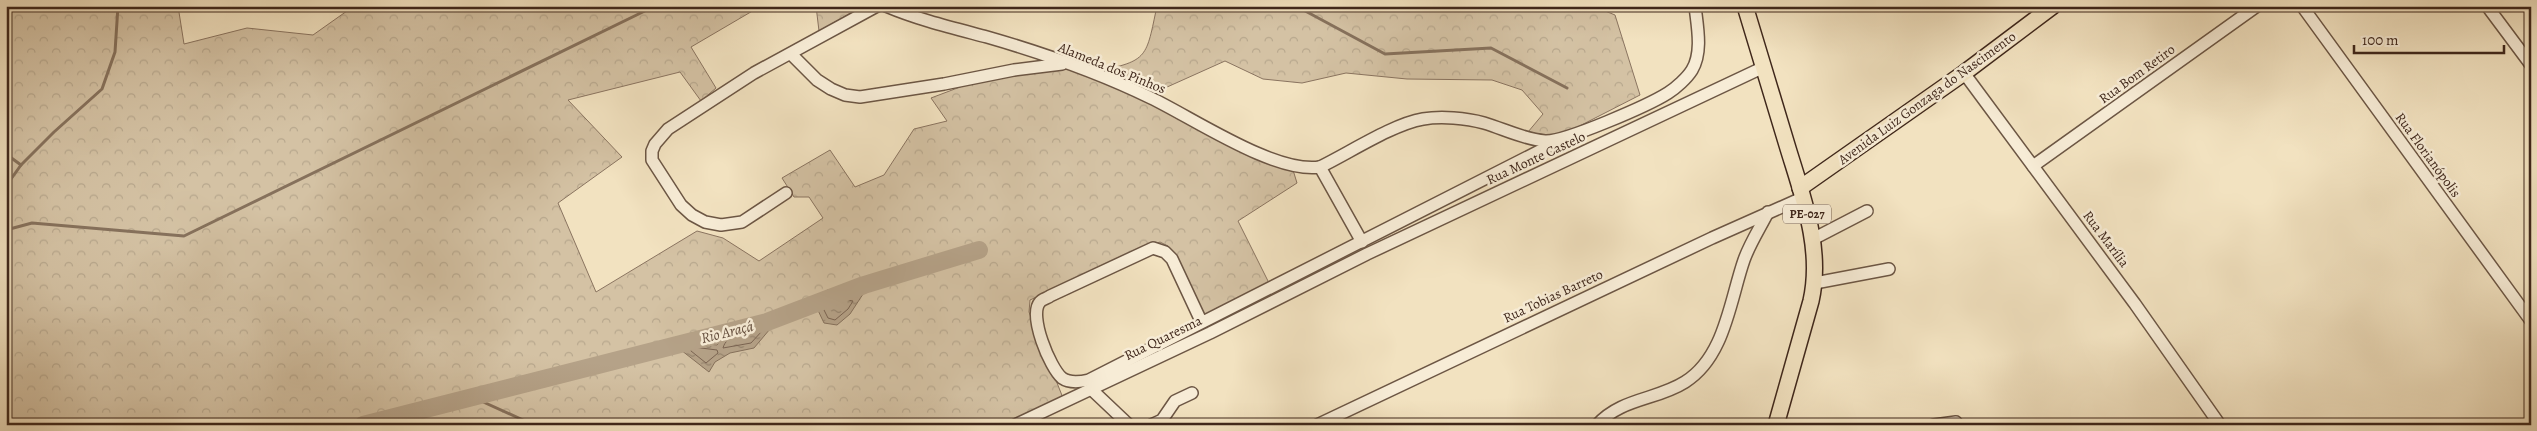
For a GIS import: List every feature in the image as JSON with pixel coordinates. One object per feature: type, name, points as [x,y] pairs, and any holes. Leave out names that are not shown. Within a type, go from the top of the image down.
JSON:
[{"type":"main road","name":"PE-027","points":[[1745,6],[1813,238],[1816,283],[1799,349],[1776,425]]},
{"type":"main road","name":"Avenida Luiz Gonzaga do Nascimento","points":[[1801,193],[2053,6]]},
{"type":"street","points":[[786,193],[742,222],[721,225],[704,222],[692,215],[681,205],[652,160],[652,151],[661,136],[668,129],[754,73],[877,6]]},
{"type":"street","name":"Alameda dos Pinhos","points":[[886,6],[933,24],[989,38],[1065,64],[1150,97],[1220,135],[1280,162],[1308,169],[1320,167]]},
{"type":"street","points":[[1201,321],[1172,259],[1165,252],[1153,248],[1040,302],[1037,317],[1043,347],[1055,370],[1063,379],[1081,382],[1089,380],[1201,321],[1362,242],[1559,141],[1668,93],[1686,78],[1693,68],[1698,52],[1695,6]]},
{"type":"street","name":"Rua Bom Retiro","points":[[2034,166],[2257,6]]},
{"type":"street","name":"Rua Florianópolis","points":[[2302,6],[2531,321]]},
{"type":"street","points":[[2487,6],[2531,65]]},
{"type":"street","points":[[791,54],[817,80],[831,89],[845,95],[860,97],[944,84],[1014,70],[1065,64]]},
{"type":"street","name":"Rua Monte Castelo","points":[[1322,277],[1764,67]]},
{"type":"street","name":"Rua Marília","points":[[1964,73],[2135,304],[2220,425]]},
{"type":"street","points":[[1362,242],[1320,167],[1395,128],[1423,119],[1482,122],[1535,140],[1559,141]]},
{"type":"street","name":"Rua Tobias Barreto","points":[[1317,425],[1768,212],[1801,193]]},
{"type":"street","points":[[1813,238],[1867,211]]},
{"type":"street","points":[[1597,425],[1606,415],[1619,407],[1687,381],[1704,363],[1728,317],[1745,258],[1768,212]]},
{"type":"street","points":[[1816,283],[1889,269]]},
{"type":"street","name":"Rua Quaresma","points":[[1016,425],[1322,277]]},
{"type":"street","points":[[1091,389],[1129,425]]},
{"type":"street","points":[[1151,425],[1162,420],[1175,401],[1192,393]]},
{"type":"street","points":[[1934,425],[1956,422]]},
{"type":"green space","points":[[6,6],[178,6],[184,44],[247,28],[313,35],[354,6],[761,6],[691,47],[716,88],[701,101],[680,72],[568,100],[622,157],[558,203],[596,292],[697,231],[723,238],[759,261],[823,218],[809,197],[794,197],[782,178],[830,150],[855,187],[884,175],[914,129],[947,121],[931,98],[968,84],[1019,73],[1068,69],[1112,85],[1293,170],[1297,183],[1238,221],[1269,283],[1202,317],[1168,246],[1160,242],[1030,300],[1029,312],[1063,398],[1002,425],[6,425]]},
{"type":"green space","points":[[816,6],[863,6],[819,31]]},
{"type":"green space","points":[[1157,6],[1593,6],[1615,15],[1640,95],[1558,137],[1528,132],[1543,114],[1522,90],[1492,80],[1407,79],[1346,73],[1302,83],[1263,79],[1225,61],[1156,92],[1097,71],[1127,64],[1142,54],[1147,46]]},
{"type":"water","points":[[864,285],[874,290],[865,291],[850,314],[837,325],[824,323],[815,304],[827,290],[841,290],[845,295],[855,294],[859,287]]},
{"type":"water","points":[[767,322],[770,329],[754,348],[730,353],[715,362],[709,372],[672,343],[680,341],[717,345],[727,335],[739,328]]},
{"type":"waterway","points":[[6,186],[21,165],[102,89],[115,52],[118,6]]},
{"type":"waterway","points":[[6,230],[32,223],[184,236],[655,6]]},
{"type":"waterway","points":[[1296,6],[1385,54],[1491,48],[1567,88]]},
{"type":"waterway","points":[[6,105],[8,121],[6,122]]},
{"type":"waterway","points":[[6,154],[21,165]]},
{"type":"waterway","name":"Rio Araçá","points":[[363,425],[767,322],[864,285],[979,250]]},
{"type":"waterway","name":"Rio Araçá","points":[[470,396],[534,425]]}]
